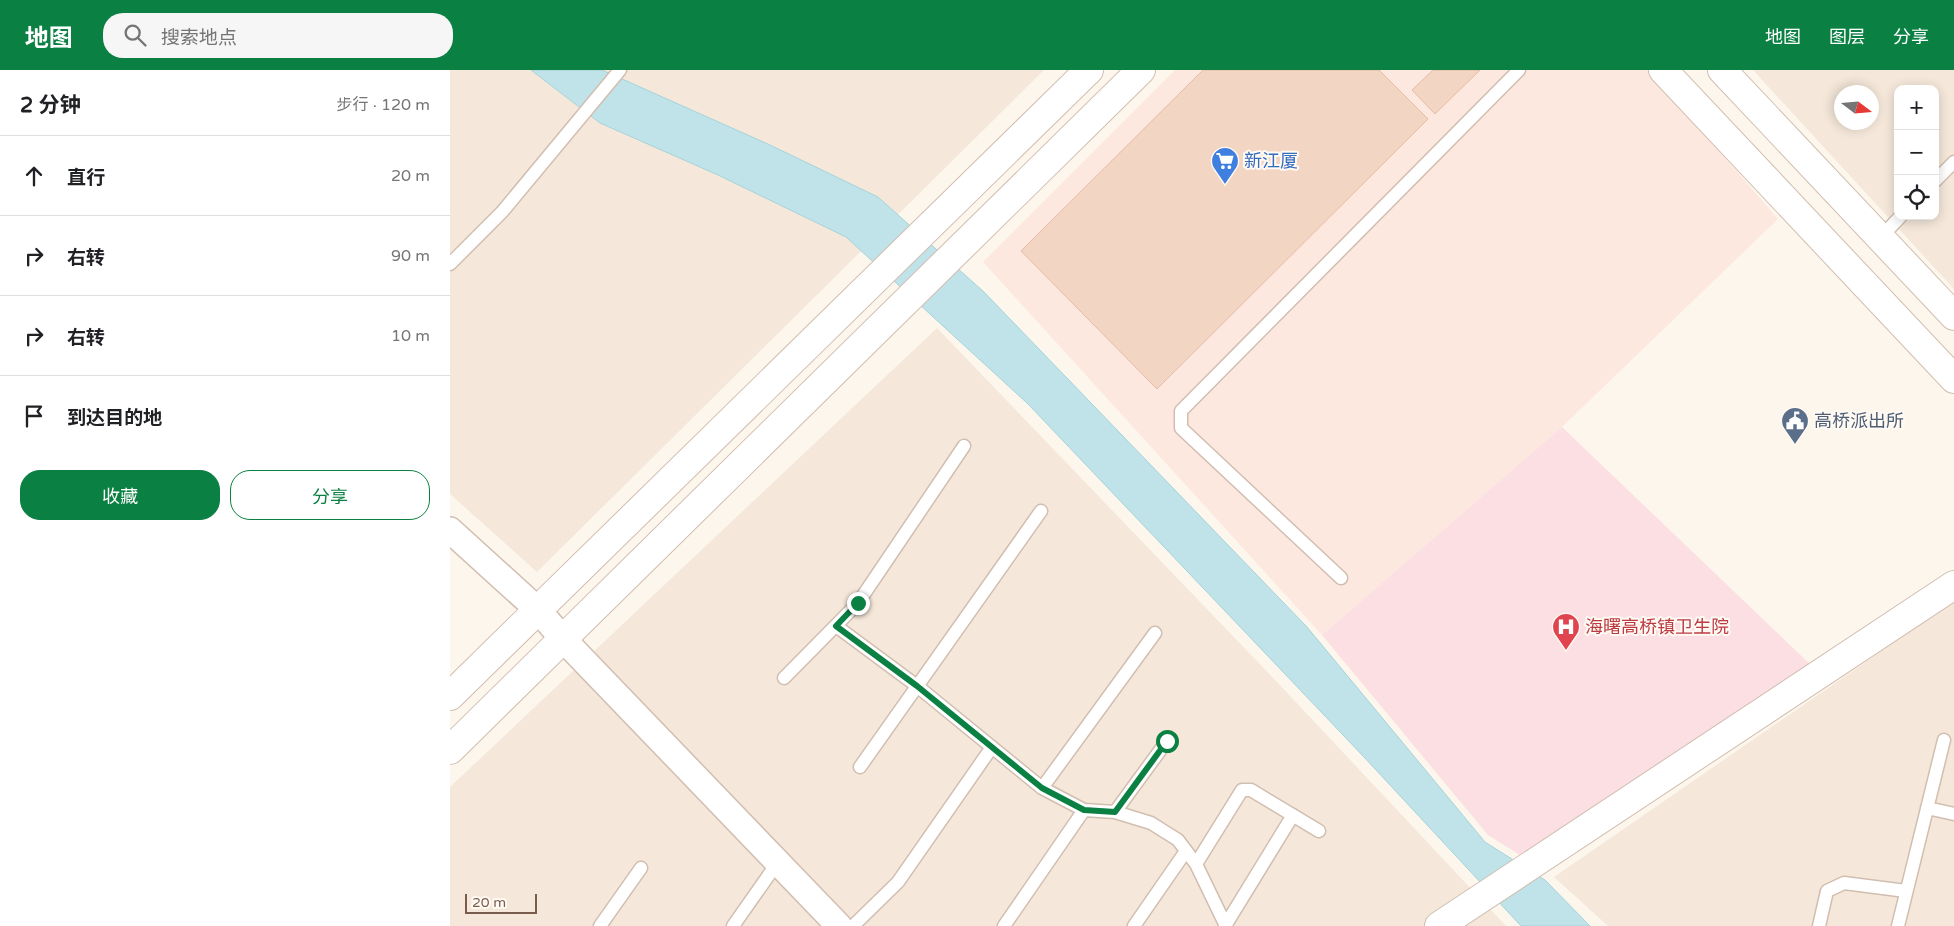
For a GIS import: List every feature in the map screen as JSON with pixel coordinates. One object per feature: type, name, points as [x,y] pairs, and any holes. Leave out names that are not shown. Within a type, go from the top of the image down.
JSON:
[{"type":"street","points":[[450,696],[1089,70]]},
{"type":"street","points":[[450,750],[1141,70]]},
{"type":"street","points":[[1663,70],[1954,379]]},
{"type":"street","points":[[1722,70],[1954,316]]},
{"type":"street","points":[[450,530],[538,610],[563,639],[839,926]]},
{"type":"street","points":[[1439,926],[1954,585]]},
{"type":"lane","points":[[450,264],[502,212],[620,70]]},
{"type":"lane","points":[[1341,578],[1180,428],[1181,411],[1519,70]]},
{"type":"lane","points":[[1939,177],[1954,162]]},
{"type":"lane","points":[[1880,238],[1897,220]]},
{"type":"lane","points":[[784,678],[858,603],[964,446]]},
{"type":"lane","points":[[860,766],[1041,510]]},
{"type":"lane","points":[[836,626],[917,686],[1042,788],[1084,810],[1115,812],[1151,823],[1178,840],[1196,864],[1226,926]]},
{"type":"lane","points":[[1042,788],[1155,633]]},
{"type":"lane","points":[[1898,926],[1944,740]]},
{"type":"lane","points":[[1115,812],[1167,741]]},
{"type":"lane","points":[[853,926],[898,882],[992,747]]},
{"type":"lane","points":[[1196,864],[1242,790],[1251,790],[1319,831]]},
{"type":"lane","points":[[1927,808],[1954,814]]},
{"type":"lane","points":[[1004,926],[1084,810]]},
{"type":"lane","points":[[1226,926],[1292,815]]},
{"type":"lane","points":[[1134,926],[1186,851]]},
{"type":"lane","points":[[733,926],[778,862]]},
{"type":"lane","points":[[600,926],[641,868]]},
{"type":"lane","points":[[1819,926],[1827,890],[1844,883],[1906,892]]},
{"type":"shaded area","points":[[450,70],[1044,70],[537,572],[450,494]]},
{"type":"shaded area","points":[[1175,70],[1649,70],[1778,219],[1562,427],[1322,635],[983,262]]},
{"type":"shaded area","points":[[1753,70],[1954,70],[1954,289]]},
{"type":"shaded area","points":[[937,328],[1277,682],[1506,926],[450,926],[450,787]]},
{"type":"shaded area","name":"海曙高桥镇卫生院","points":[[1562,427],[1813,667],[1520,855],[1488,835],[1322,635]]},
{"type":"shaded area","points":[[1954,601],[1954,926],[1608,926],[1554,877]]},
{"type":"water","points":[[531,70],[602,70],[770,145],[878,197],[984,292],[1307,627],[1485,842],[1545,880],[1590,926],[1521,926],[1363,756],[1028,404],[846,237],[718,175],[600,123]]},
{"type":"building","name":"新江厦","points":[[1203,70],[1379,70],[1428,119],[1157,389],[1021,251]]},
{"type":"building","points":[[1433,70],[1480,70],[1435,114],[1412,90]]},
{"type":"place","name":"新江厦","points":[[1225,185]]},
{"type":"place","name":"高桥派出所","points":[[1795,445]]},
{"type":"place","name":"海曙高桥镇卫生院","points":[[1566,651]]},
{"type":"route","points":[[858,603],[836,626],[917,686],[1042,788],[1084,810],[1115,812],[1167,741]]}]
